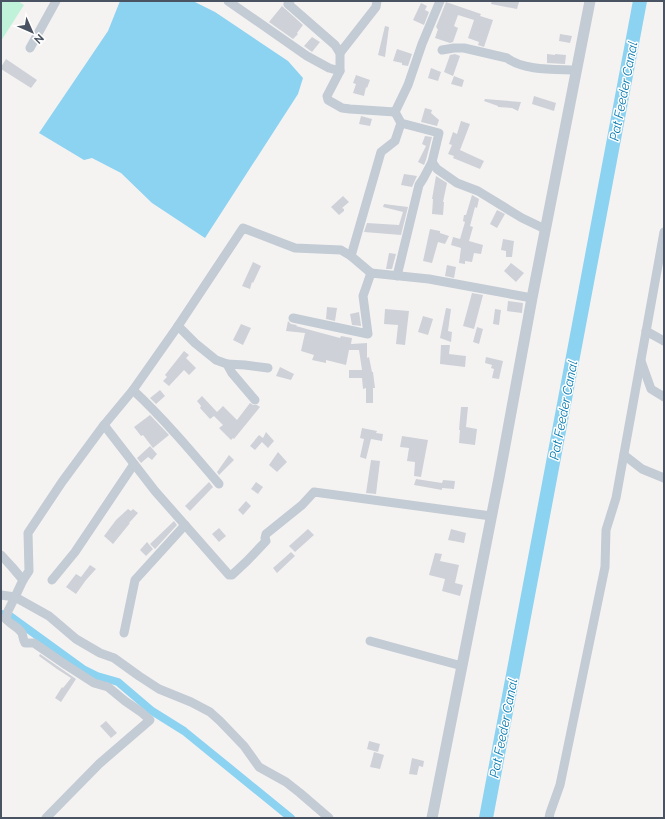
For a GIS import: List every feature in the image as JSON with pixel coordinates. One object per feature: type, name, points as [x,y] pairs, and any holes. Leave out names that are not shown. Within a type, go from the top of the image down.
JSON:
[{"type":"street","points":[[30,48],[56,1]]},
{"type":"street","points":[[290,1],[288,4],[335,45],[340,53],[340,71],[327,96],[328,100],[342,108],[395,112]]},
{"type":"street","points":[[340,53],[376,7],[377,1]]},
{"type":"street","points":[[395,112],[408,85],[422,44],[440,1]]},
{"type":"street","points":[[432,818],[492,516],[532,298],[590,1]]},
{"type":"street","points":[[230,2],[307,56],[329,68],[340,71]]},
{"type":"street","points":[[442,50],[464,48],[507,58],[512,62],[536,68],[576,70]]},
{"type":"street","points":[[395,112],[402,123],[439,133],[432,162],[419,185],[397,276]]},
{"type":"street","points":[[351,256],[381,152],[394,141],[402,123]]},
{"type":"street","points":[[432,162],[437,169],[457,183],[478,191],[522,218],[546,229]]},
{"type":"street","points":[[46,818],[99,764],[150,720],[108,687],[94,682],[34,643],[25,643],[23,641],[22,633],[14,626],[3,620],[29,571],[28,533],[62,482],[104,425],[133,390],[178,326],[243,228],[294,248],[341,250],[351,256],[371,273],[429,279],[532,298]]},
{"type":"street","points":[[549,818],[562,777],[605,568],[606,530],[616,498],[664,232]]},
{"type":"street","points":[[293,318],[368,334],[362,296],[371,273]]},
{"type":"street","points":[[178,326],[195,343],[216,360],[227,364],[268,368]]},
{"type":"street","points":[[646,331],[664,342]]},
{"type":"street","points":[[641,362],[651,389],[664,397]]},
{"type":"street","points":[[227,364],[232,373],[255,400]]},
{"type":"street","points":[[133,390],[152,407],[219,484]]},
{"type":"street","points":[[104,425],[155,492],[228,575],[232,575],[247,561],[266,541],[266,534],[302,505],[314,492],[492,516]]},
{"type":"street","points":[[624,455],[642,469],[664,478]]},
{"type":"street","points":[[52,580],[75,552],[134,464]]},
{"type":"street","points":[[124,632],[135,580],[184,525]]},
{"type":"street","points":[[1,555],[23,580]]},
{"type":"street","points":[[1,595],[15,597],[49,616],[76,639],[100,653],[114,658],[159,689],[191,702],[210,712],[244,746],[259,767],[286,782],[328,818]]},
{"type":"street","points":[[370,641],[462,666]]},
{"type":"green space","points":[[1,1],[18,1],[24,5],[1,41]]},
{"type":"water","points":[[120,1],[193,1],[215,12],[288,61],[303,78],[298,94],[205,238],[152,203],[121,173],[92,158],[84,160],[39,133],[108,31]]},
{"type":"building","points":[[492,1],[519,2],[517,9],[491,4]]},
{"type":"building","points":[[446,2],[481,14],[480,16],[493,20],[484,47],[478,45],[479,42],[468,38],[474,20],[458,15],[454,26],[458,28],[453,42],[450,43],[435,38],[438,29],[436,27]]},
{"type":"building","points":[[421,3],[427,6],[425,10],[429,12],[424,25],[413,20]]},
{"type":"building","points":[[282,6],[303,25],[293,39],[269,22]]},
{"type":"building","points":[[385,26],[389,27],[385,57],[378,55]]},
{"type":"building","points":[[560,34],[572,36],[570,43],[559,41]]},
{"type":"building","points":[[312,37],[320,42],[312,52],[304,46]]},
{"type":"building","points":[[397,49],[412,54],[408,66],[393,61]]},
{"type":"building","points":[[455,54],[460,56],[453,76],[444,72],[450,55]]},
{"type":"building","points":[[547,54],[566,55],[565,64],[547,63]]},
{"type":"building","points":[[6,59],[37,80],[31,88],[1,69]]},
{"type":"building","points":[[431,68],[441,72],[438,81],[428,78]]},
{"type":"building","points":[[356,75],[370,80],[367,88],[366,87],[364,96],[353,93],[356,84],[353,83]]},
{"type":"building","points":[[454,76],[464,80],[462,87],[451,84]]},
{"type":"building","points":[[534,96],[556,103],[554,111],[532,104]]},
{"type":"building","points":[[485,99],[521,102],[518,111],[512,108],[498,107],[484,101]]},
{"type":"building","points":[[425,108],[432,110],[431,113],[439,120],[437,126],[421,122]]},
{"type":"building","points":[[361,116],[372,119],[370,126],[359,124]]},
{"type":"building","points":[[461,121],[470,124],[460,150],[484,161],[480,169],[453,158],[454,156],[448,154],[452,145],[449,144],[453,132],[457,134]]},
{"type":"building","points":[[425,136],[432,137],[424,165],[418,162],[426,146],[422,144]]},
{"type":"building","points":[[404,174],[417,176],[412,187],[401,185]]},
{"type":"building","points":[[436,176],[447,183],[443,202],[443,215],[432,214],[432,199]]},
{"type":"building","points":[[472,195],[479,199],[477,208],[475,207],[470,226],[473,227],[469,241],[483,245],[481,254],[474,253],[472,262],[465,261],[465,264],[459,263],[461,248],[451,245],[453,237],[460,239],[465,222],[463,221],[464,215],[466,215]]},
{"type":"building","points":[[343,196],[349,202],[342,208],[344,211],[339,215],[331,207]]},
{"type":"building","points":[[384,204],[408,207],[401,235],[364,232],[367,223],[399,225],[403,212],[383,207]]},
{"type":"building","points":[[497,210],[505,214],[497,228],[490,224]]},
{"type":"building","points":[[430,229],[440,231],[440,233],[449,236],[445,244],[438,242],[432,263],[423,261]]},
{"type":"building","points":[[503,239],[514,241],[512,257],[506,257],[506,251],[501,250]]},
{"type":"building","points":[[389,253],[396,254],[392,269],[386,269]]},
{"type":"building","points":[[253,262],[261,266],[253,283],[252,282],[250,289],[242,286]]},
{"type":"building","points":[[511,263],[524,273],[516,282],[504,271]]},
{"type":"building","points":[[447,265],[456,267],[454,278],[445,276]]},
{"type":"building","points":[[472,293],[483,295],[474,329],[463,326]]},
{"type":"building","points":[[508,301],[523,303],[522,313],[507,311]]},
{"type":"building","points":[[327,307],[337,308],[335,321],[326,319]]},
{"type":"building","points":[[446,308],[451,309],[448,331],[452,332],[451,342],[440,338]]},
{"type":"building","points":[[385,309],[409,311],[405,345],[396,344],[398,325],[384,324]]},
{"type":"building","points":[[495,309],[501,310],[499,325],[493,324]]},
{"type":"building","points":[[359,312],[361,326],[352,325],[350,314]]},
{"type":"building","points":[[423,316],[433,319],[428,335],[418,332]]},
{"type":"building","points":[[288,321],[291,324],[297,325],[296,326],[340,338],[341,336],[352,338],[351,344],[367,343],[367,358],[369,357],[375,388],[373,388],[373,403],[366,403],[366,388],[363,389],[362,378],[349,378],[349,370],[362,370],[359,350],[349,350],[346,365],[326,360],[326,363],[312,360],[314,355],[301,351],[305,333],[286,331]]},
{"type":"building","points":[[241,324],[251,328],[243,345],[233,340]]},
{"type":"building","points":[[477,327],[483,329],[479,344],[473,342]]},
{"type":"building","points":[[441,345],[450,345],[449,354],[466,356],[465,367],[440,364]]},
{"type":"building","points":[[184,351],[189,355],[186,358],[196,368],[189,375],[184,370],[169,386],[163,381],[167,377],[165,375]]},
{"type":"building","points":[[486,357],[503,361],[499,379],[492,378],[494,369],[491,368],[492,365],[485,363]]},
{"type":"building","points":[[280,367],[294,374],[291,380],[276,376]]},
{"type":"building","points":[[160,390],[165,396],[156,404],[150,398]]},
{"type":"building","points":[[202,396],[217,412],[223,406],[237,420],[250,403],[260,407],[234,439],[233,438],[231,440],[219,428],[223,425],[214,416],[210,419],[200,408],[201,406],[197,401]]},
{"type":"building","points":[[461,407],[468,407],[466,427],[477,429],[475,445],[459,443]]},
{"type":"building","points":[[150,415],[169,435],[153,448],[143,435],[141,436],[134,427]]},
{"type":"building","points":[[362,428],[377,431],[376,433],[383,434],[382,441],[371,439],[366,459],[360,457],[364,439],[360,438]]},
{"type":"building","points":[[266,432],[274,441],[268,448],[262,442],[255,450],[250,446],[259,435],[263,438]]},
{"type":"building","points":[[402,436],[428,440],[421,477],[414,476],[415,462],[407,461],[409,448],[400,447]]},
{"type":"building","points":[[150,446],[157,454],[152,460],[148,457],[141,463],[137,458]]},
{"type":"building","points":[[278,452],[287,462],[277,472],[269,465]]},
{"type":"building","points":[[229,455],[234,460],[219,475],[217,472]]},
{"type":"building","points":[[371,460],[380,461],[376,494],[366,493]]},
{"type":"building","points":[[416,479],[442,483],[443,480],[455,481],[454,489],[442,488],[442,490],[414,485]]},
{"type":"building","points":[[209,482],[213,487],[190,511],[185,506]]},
{"type":"building","points":[[256,482],[263,487],[258,494],[251,489]]},
{"type":"building","points":[[246,501],[251,506],[243,515],[238,510]]},
{"type":"building","points":[[128,509],[131,511],[133,509],[138,513],[113,544],[104,536],[116,520]]},
{"type":"building","points":[[174,521],[177,525],[155,549],[150,544]]},
{"type":"building","points":[[219,528],[226,536],[219,542],[212,534]]},
{"type":"building","points":[[308,529],[314,535],[295,552],[289,546]]},
{"type":"building","points":[[451,529],[466,533],[464,543],[448,540]]},
{"type":"building","points":[[147,542],[153,549],[146,556],[140,550]]},
{"type":"building","points":[[291,552],[295,556],[277,573],[273,568]]},
{"type":"building","points":[[435,553],[442,554],[440,561],[459,565],[455,583],[463,585],[460,596],[442,591],[445,579],[429,575]]},
{"type":"building","points":[[90,565],[96,569],[76,594],[66,587],[76,574],[81,577]]},
{"type":"building","points":[[40,654],[76,679],[61,702],[55,698],[62,687],[63,688],[71,678],[39,656]]},
{"type":"building","points":[[106,721],[117,733],[111,738],[100,726]]},
{"type":"building","points":[[369,741],[380,744],[378,752],[367,749]]},
{"type":"building","points":[[374,752],[384,755],[380,769],[370,767]]},
{"type":"building","points":[[412,758],[424,761],[423,767],[419,766],[417,775],[409,774]]},
{"type":"waterway","name":"Pat Feeder Canal","points":[[486,818],[640,1]]},
{"type":"waterway","points":[[1,614],[10,616],[83,669],[97,676],[118,682],[152,711],[184,731],[291,818]]}]
